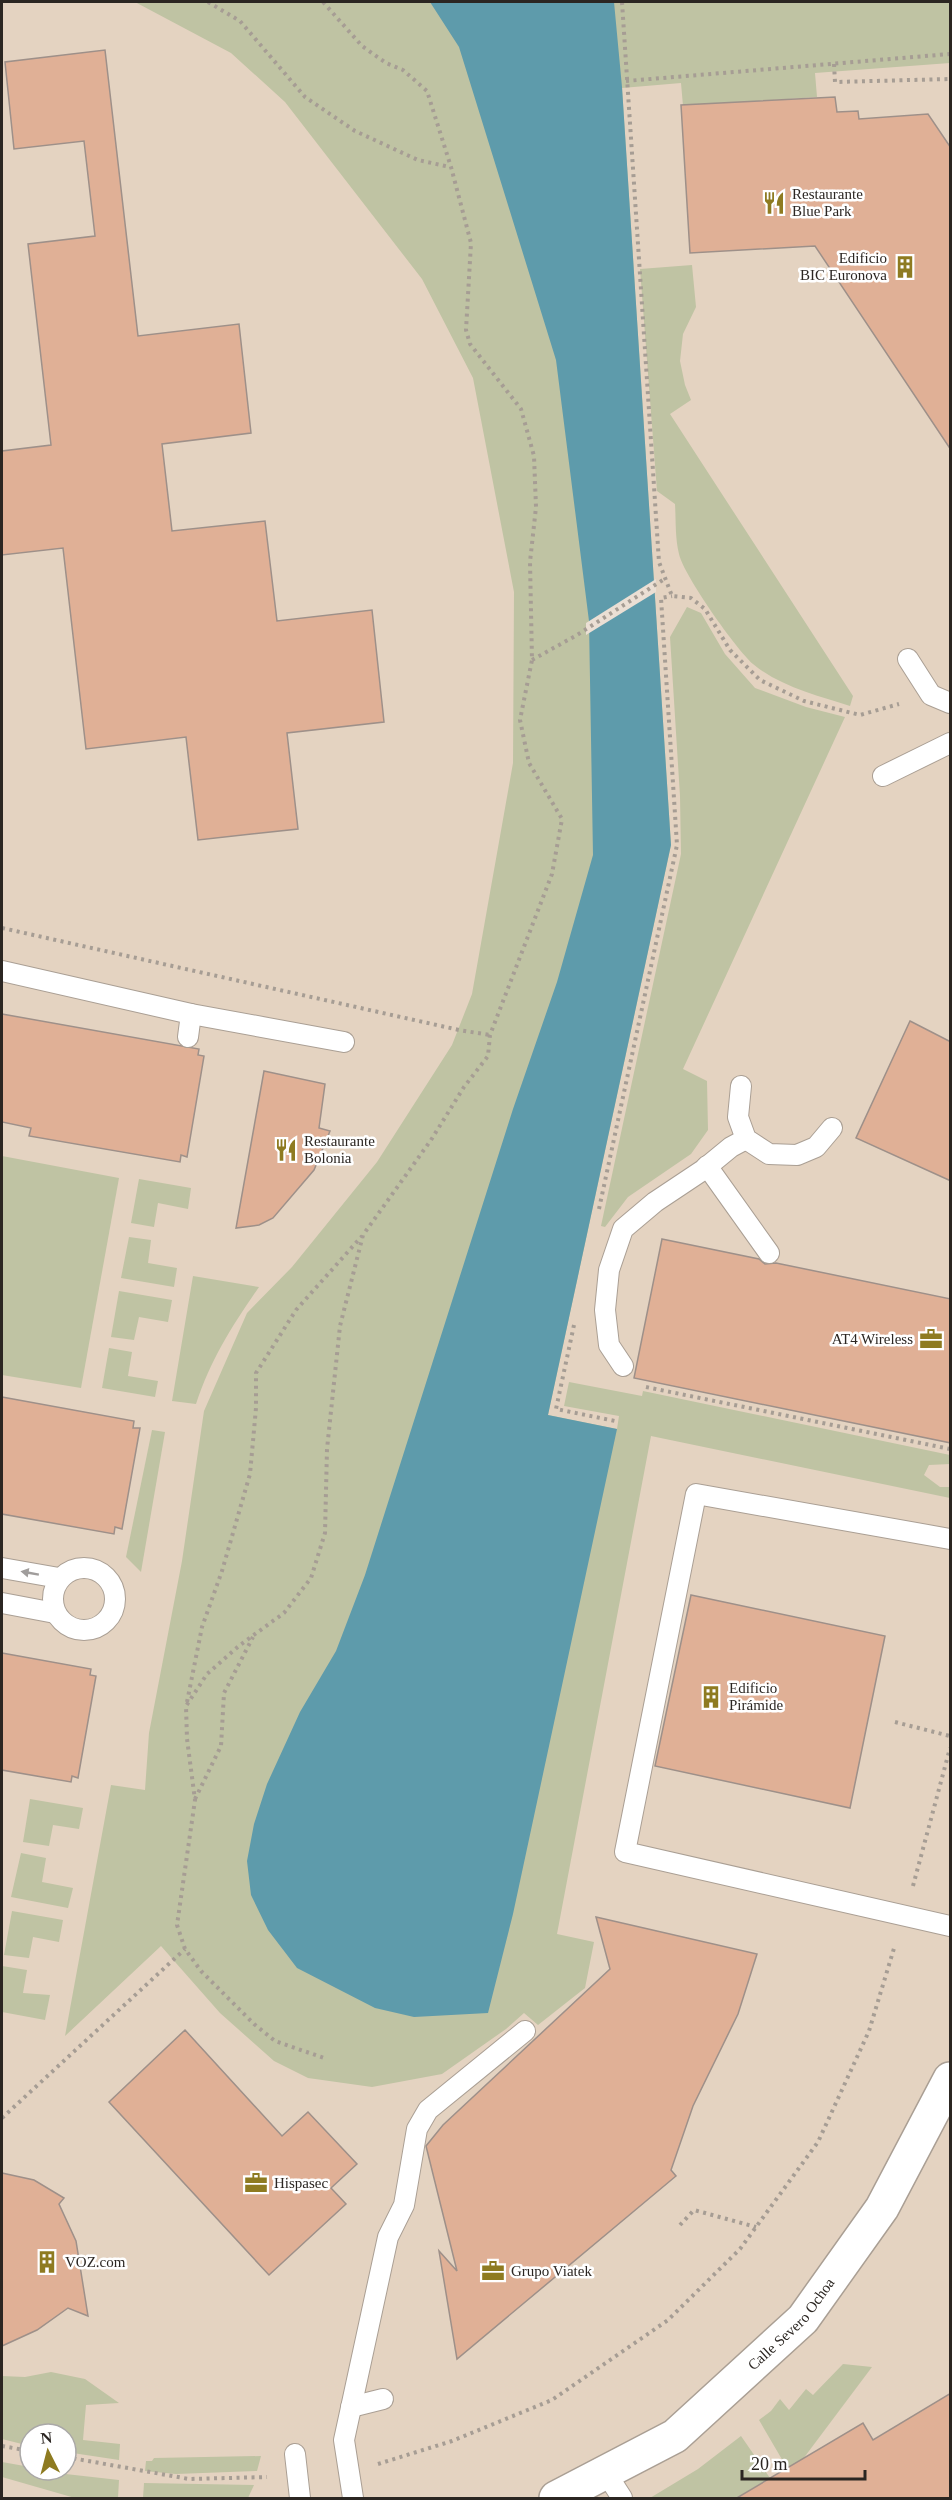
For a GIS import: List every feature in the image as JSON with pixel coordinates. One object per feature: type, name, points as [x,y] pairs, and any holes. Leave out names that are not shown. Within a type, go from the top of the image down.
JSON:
[{"type":"street","name":"Calle Severo Ochoa","points":[[556,2499],[614,2486],[675,2436],[803,2319],[882,2208],[951,2079]]},
{"type":"lane","points":[[908,659],[931,695],[951,703]]},
{"type":"lane","points":[[883,776],[951,743]]},
{"type":"lane","points":[[2,971],[191,1014],[344,1042]]},
{"type":"lane","points":[[188,1037],[191,1014]]},
{"type":"lane","points":[[741,1086],[738,1117],[746,1139],[769,1154],[797,1155],[816,1147],[832,1128]]},
{"type":"lane","points":[[623,1366],[609,1345],[605,1310],[609,1270],[623,1229],[731,1147],[746,1139]]},
{"type":"lane","points":[[707,1166],[769,1253]]},
{"type":"lane","points":[[951,1539],[696,1494],[625,1852],[951,1926]]},
{"type":"lane","points":[[2,1568],[60,1578]]},
{"type":"lane","points":[[83,1568],[97,1570],[108,1578],[114,1590],[116,1603],[111,1616],[101,1626],[89,1630],[75,1630],[63,1623],[55,1613],[52,1601],[53,1589],[60,1578],[70,1570],[83,1568]]},
{"type":"lane","points":[[2,1603],[55,1613]]},
{"type":"lane","points":[[353,2499],[344,2440],[388,2237],[404,2205],[417,2129],[428,2110],[525,2031]]},
{"type":"lane","points":[[351,2407],[383,2399]]},
{"type":"lane","points":[[296,2454],[300,2499]]},
{"type":"path","points":[[208,2],[240,21],[305,97],[355,131],[418,160],[451,167]]},
{"type":"path","points":[[323,2],[362,46],[386,63],[403,70],[427,91],[451,167],[471,243],[466,330],[470,344],[521,409],[534,456],[536,507],[530,562],[532,660],[520,720],[529,763],[562,819],[552,873],[490,1035],[488,1056],[464,1087],[431,1140],[363,1235],[296,1310],[256,1373],[256,1408],[250,1474],[222,1571],[202,1628],[186,1706],[195,1800],[177,1925],[185,1950],[201,1971],[254,2024],[275,2041],[324,2058]]},
{"type":"path","points":[[623,2],[626,81],[659,562],[672,596]]},
{"type":"path","points":[[626,81],[951,54]]},
{"type":"path","points":[[834,64],[834,82],[951,79]]},
{"type":"path","points":[[532,660],[577,635],[666,578]]},
{"type":"path","points":[[598,1213],[677,845],[661,598],[672,596],[691,598],[705,609],[730,650],[759,680],[804,701],[861,715],[931,695]]},
{"type":"path","points":[[2,928],[490,1035]]},
{"type":"path","points":[[186,1706],[207,1674],[284,1613],[311,1578],[325,1533],[327,1449],[340,1326],[363,1235]]},
{"type":"path","points":[[575,1317],[556,1409],[615,1421]]},
{"type":"path","points":[[623,1366],[637,1385],[951,1449]]},
{"type":"path","points":[[195,1800],[221,1746],[224,1693],[255,1634]]},
{"type":"path","points":[[895,1722],[951,1736]]},
{"type":"path","points":[[349,2469],[382,2463],[452,2441],[552,2400],[668,2320],[740,2249],[818,2142],[869,2031],[951,1748]]},
{"type":"path","points":[[2,2118],[185,1950]]},
{"type":"path","points":[[680,2225],[694,2210],[756,2227]]},
{"type":"path","points":[[2,2446],[18,2449]]},
{"type":"path","points":[[78,2459],[189,2479],[297,2476]]},
{"type":"shaded area","points":[[2,2],[950,2],[950,2498],[2,2498]]},
{"type":"green space","points":[[135,2],[950,2],[950,63],[815,73],[817,97],[683,106],[681,83],[622,88],[671,845],[548,1415],[617,1429],[619,1416],[564,1406],[569,1382],[642,1396],[643,1391],[950,1455],[950,1464],[929,1465],[924,1475],[940,1487],[950,1487],[950,1498],[651,1436],[557,1934],[594,1942],[585,1988],[538,2025],[524,2013],[506,2029],[442,2074],[372,2087],[308,2078],[274,2061],[220,2013],[161,1946],[65,2036],[111,1785],[145,1790],[149,1733],[182,1561],[204,1411],[247,1313],[292,1267],[377,1162],[452,1045],[472,994],[513,763],[514,592],[473,378],[422,279],[285,102],[231,53]]},
{"type":"green space","points":[[692,265],[696,307],[683,334],[680,361],[691,400],[670,414],[853,696],[850,706],[787,684],[763,672],[753,664],[712,612],[690,578],[679,554],[675,504],[657,491],[640,269]]},
{"type":"green space","points":[[687,607],[701,613],[725,654],[755,688],[806,707],[845,717],[683,1069],[707,1081],[708,1130],[691,1154],[628,1197],[605,1227],[601,1226],[681,854],[680,796],[670,637]]},
{"type":"green space","points":[[2,1156],[119,1178],[81,1388],[2,1375]]},
{"type":"green space","points":[[139,1179],[191,1188],[188,1209],[158,1203],[154,1227],[131,1223]]},
{"type":"green space","points":[[129,1237],[151,1240],[148,1263],[177,1268],[174,1287],[121,1278]]},
{"type":"green space","points":[[193,1276],[259,1287],[223,1343],[208,1372],[196,1404],[172,1401]]},
{"type":"green space","points":[[119,1291],[172,1300],[168,1322],[139,1317],[134,1340],[111,1337]]},
{"type":"green space","points":[[109,1348],[132,1352],[128,1376],[158,1381],[155,1397],[102,1388]]},
{"type":"green space","points":[[152,1430],[165,1432],[141,1572],[126,1557]]},
{"type":"green space","points":[[30,1799],[83,1808],[79,1829],[53,1825],[49,1846],[23,1842]]},
{"type":"green space","points":[[21,1853],[46,1858],[42,1882],[73,1888],[68,1908],[11,1897]]},
{"type":"green space","points":[[12,1911],[63,1920],[59,1942],[33,1937],[29,1958],[4,1955]]},
{"type":"green space","points":[[2,1966],[27,1970],[23,1993],[50,1995],[45,2020],[2,2012]]},
{"type":"green space","points":[[843,2364],[872,2367],[803,2459],[787,2468],[759,2420],[771,2411],[780,2399],[789,2410],[806,2389],[813,2395]]},
{"type":"green space","points":[[51,2372],[85,2379],[119,2403],[86,2405],[83,2440],[120,2444],[119,2460],[78,2454],[78,2422],[18,2422],[18,2443],[2,2439],[2,2376],[25,2377]]},
{"type":"green space","points":[[741,2436],[770,2478],[736,2498],[650,2498],[698,2469]]},
{"type":"green space","points":[[261,2456],[257,2471],[176,2474],[145,2471],[146,2461],[152,2461],[154,2458]]},
{"type":"green space","points":[[2,2462],[18,2465],[18,2482],[2,2477]]},
{"type":"green space","points":[[78,2475],[119,2480],[118,2498],[75,2498],[19,2482],[78,2482]]},
{"type":"green space","points":[[144,2483],[254,2485],[248,2498],[143,2498]]},
{"type":"water","points":[[430,2],[614,2],[622,87],[671,845],[548,1415],[617,1429],[513,1914],[488,2013],[414,2017],[375,2008],[297,1968],[268,1930],[251,1895],[247,1861],[254,1824],[267,1784],[300,1712],[336,1651],[365,1575],[513,1109],[557,982],[593,855],[589,621],[556,360],[459,47]]},
{"type":"pier","points":[[656,579],[656,592],[586,635],[586,623]]},
{"type":"building","points":[[105,50],[138,336],[239,324],[251,433],[162,444],[172,531],[265,521],[277,621],[372,610],[384,722],[287,733],[298,829],[198,840],[186,737],[86,749],[63,548],[2,555],[2,451],[51,445],[28,244],[95,236],[84,141],[14,149],[5,62]]},
{"type":"building","name":"Edificio BIC Euronova","points":[[835,97],[837,112],[858,111],[859,119],[928,114],[951,148],[951,450],[815,246],[690,253],[681,105]]},
{"type":"building","points":[[2,1014],[199,1049],[198,1055],[204,1056],[187,1157],[181,1155],[180,1162],[29,1136],[31,1128],[2,1122]]},
{"type":"building","points":[[910,1021],[951,1042],[951,1181],[856,1138]]},
{"type":"building","name":"Restaurante Bolonia","points":[[264,1071],[325,1084],[319,1128],[330,1131],[314,1170],[273,1218],[259,1225],[236,1228]]},
{"type":"building","points":[[662,1239],[759,1259],[765,1264],[776,1263],[951,1299],[951,1443],[634,1378]]},
{"type":"building","points":[[2,1397],[134,1421],[133,1428],[140,1428],[122,1529],[115,1527],[114,1534],[2,1514]]},
{"type":"building","name":"Edificio Pirámide","points":[[691,1595],[885,1636],[850,1808],[655,1766]]},
{"type":"building","points":[[2,1653],[91,1669],[90,1675],[96,1676],[78,1778],[72,1776],[71,1782],[2,1770]]},
{"type":"building","points":[[596,1917],[757,1954],[738,2014],[693,2106],[671,2170],[676,2176],[457,2359],[439,2251],[457,2271],[426,2146],[443,2125],[610,1969]]},
{"type":"building","points":[[185,2030],[282,2136],[308,2112],[357,2164],[331,2188],[346,2204],[269,2275],[109,2102]]},
{"type":"building","name":"VOZ.com","points":[[2,2173],[34,2180],[64,2198],[59,2204],[76,2241],[88,2316],[68,2308],[37,2330],[2,2346]]},
{"type":"building","points":[[951,2393],[951,2499],[735,2499],[863,2423],[873,2440]]},
{"type":"place","name":"Restaurante Blue Park","points":[[774,203]]},
{"type":"place","name":"Edificio BIC Euronova","points":[[905,267]]},
{"type":"place","name":"Restaurante Bolonia","points":[[286,1150]]},
{"type":"place","name":"AT4 Wireless","points":[[931,1339]]},
{"type":"place","name":"Edificio Pirámide","points":[[711,1697]]},
{"type":"place","name":"Hispasec","points":[[256,2183]]},
{"type":"place","name":"VOZ.com","points":[[47,2262]]},
{"type":"place","name":"Grupo Viatek","points":[[493,2271]]}]
